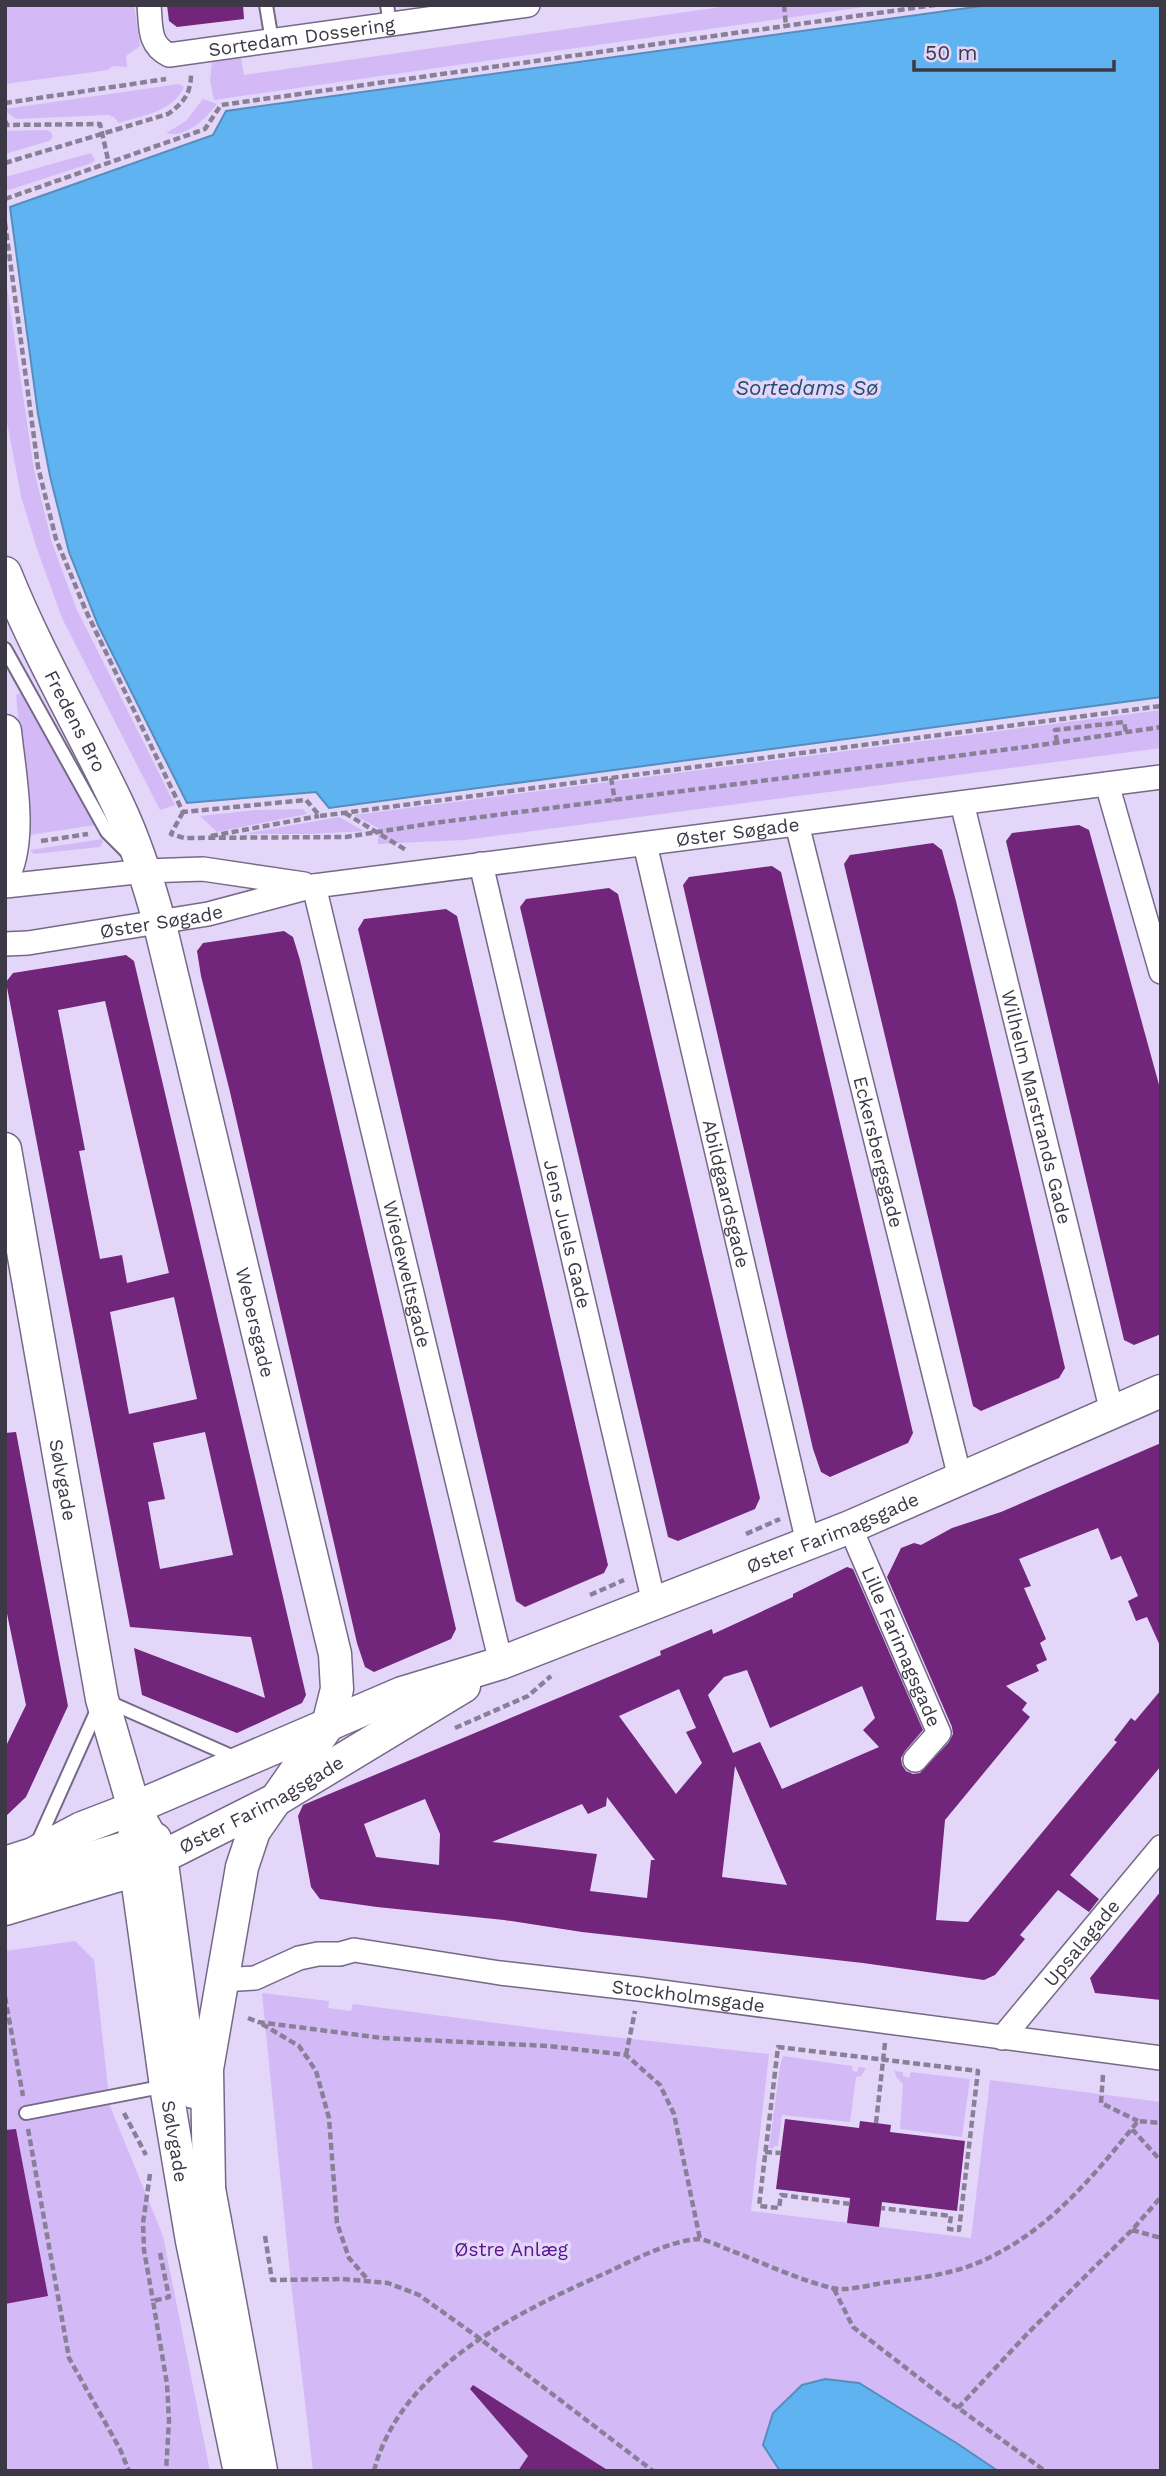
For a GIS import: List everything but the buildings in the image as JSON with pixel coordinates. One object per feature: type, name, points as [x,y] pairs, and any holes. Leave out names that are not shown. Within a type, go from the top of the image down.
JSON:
[{"type":"street","name":"Sortedam Dossering","points":[[149,5],[153,40],[159,51],[169,55],[272,41],[389,15],[528,5]]},
{"type":"street","name":"Fredens Bro","points":[[5,573],[35,644],[118,804],[145,871],[159,921]]},
{"type":"street","points":[[5,731],[13,814],[12,845],[5,872]]},
{"type":"street","name":"Øster Søgade","points":[[5,944],[28,943],[208,915],[314,886],[1161,777]]},
{"type":"street","points":[[1107,784],[1161,972]]},
{"type":"street","name":"Wilhelm Marstrands Gade","points":[[962,803],[1112,1412]]},
{"type":"street","name":"Eckersbergsgade","points":[[797,824],[960,1478]]},
{"type":"street","name":"Abildgaardsgade","points":[[645,844],[808,1543]]},
{"type":"street","name":"Jens Juels Gade","points":[[481,864],[654,1603]]},
{"type":"street","name":"Øster Søgade","points":[[5,886],[145,871],[203,869],[314,886]]},
{"type":"street","name":"Wiedeweltsgade","points":[[314,886],[501,1663]]},
{"type":"street","name":"Webersgade","points":[[159,921],[335,1654],[337,1689],[328,1725]]},
{"type":"street","name":"Sølvgade","points":[[5,1149],[102,1699],[146,1853],[261,2471]]},
{"type":"street","name":"Øster Farimagsgade","points":[[19,1858],[82,1828],[402,1693],[501,1663],[850,1527],[1161,1391]]},
{"type":"street","name":"Lille Farimagsgade","points":[[850,1527],[939,1733],[915,1760]]},
{"type":"street","name":"Øster Farimagsgade","points":[[5,1909],[146,1853],[286,1787],[501,1663]]},
{"type":"street","name":"Sølvgade","points":[[209,2188],[207,2069],[242,1867],[254,1831],[328,1725]]},
{"type":"street","name":"Upsalagade","points":[[1003,2038],[1161,1847]]},
{"type":"street","points":[[5,1884],[87,1858],[146,1853]]},
{"type":"street","name":"Sølvgade","points":[[146,1853],[166,2086],[192,2241],[240,2471]]},
{"type":"street","name":"Stockholmsgade","points":[[221,1980],[255,1978],[299,1958],[355,1950],[500,1973],[1161,2058]]},
{"type":"lane","points":[[267,5],[272,41]]},
{"type":"lane","points":[[5,649],[107,832],[145,871]]},
{"type":"lane","points":[[19,1858],[39,1836],[102,1699],[242,1761]]},
{"type":"lane","points":[[26,2113],[166,2086]]},
{"type":"path","points":[[783,5],[786,26]]},
{"type":"path","points":[[5,199],[205,129],[221,105],[935,5]]},
{"type":"path","points":[[5,163],[167,114],[183,103],[191,88],[189,52]]},
{"type":"path","points":[[184,77],[191,76]]},
{"type":"path","points":[[5,103],[171,79]]},
{"type":"path","points":[[5,121],[7,125],[100,124],[109,163]]},
{"type":"path","points":[[5,223],[38,467],[56,539],[86,611],[184,812]]},
{"type":"path","points":[[199,838],[320,816],[1161,706]]},
{"type":"path","points":[[1088,715],[1090,726]]},
{"type":"path","points":[[1057,742],[1055,730],[1124,722],[1126,732]]},
{"type":"path","points":[[184,812],[171,834],[184,838],[345,837],[1161,727]]},
{"type":"path","points":[[611,778],[615,801]]},
{"type":"path","points":[[184,812],[306,800],[320,816]]},
{"type":"path","points":[[345,813],[440,870]]},
{"type":"path","points":[[31,843],[99,833]]},
{"type":"path","points":[[454,1728],[528,1696],[555,1673]]},
{"type":"path","points":[[626,2054],[639,1989]]},
{"type":"path","points":[[5,1997],[69,2358],[120,2449],[129,2471]]},
{"type":"path","points":[[248,2018],[299,2046],[316,2071],[329,2118],[337,2223],[349,2258],[369,2281]]},
{"type":"path","points":[[258,2022],[383,2038],[548,2046],[626,2054],[660,2085],[674,2115],[700,2239]]},
{"type":"path","points":[[876,2123],[888,2022]]},
{"type":"path","points":[[850,2204],[781,2195],[779,2208],[759,2206],[778,2047],[978,2071],[959,2230],[949,2229],[951,2216],[881,2208]]},
{"type":"path","points":[[1104,2052],[1101,2103],[1138,2121],[1161,2123]]},
{"type":"path","points":[[114,2096],[144,2148],[147,2160]]},
{"type":"path","points":[[374,2471],[380,2451],[401,2414],[434,2374],[479,2338],[582,2283],[659,2249],[700,2239],[834,2289],[908,2280],[966,2267],[1013,2246],[1046,2221],[1086,2184],[1138,2121]]},
{"type":"path","points":[[1132,2129],[1161,2161]]},
{"type":"path","points":[[765,2152],[781,2153]]},
{"type":"path","points":[[150,2171],[143,2223],[144,2250],[167,2384],[169,2421],[166,2471]]},
{"type":"path","points":[[958,2408],[1161,2197]]},
{"type":"path","points":[[1132,2230],[1161,2238]]},
{"type":"path","points":[[265,2236],[272,2280],[369,2281],[388,2283],[419,2295],[653,2471]]},
{"type":"path","points":[[153,2301],[169,2297],[160,2253]]},
{"type":"path","points":[[834,2289],[853,2327],[1045,2471]]},
{"type":"green space","points":[[5,5],[134,5],[140,46],[126,56],[127,67],[113,66],[108,70],[5,84]]},
{"type":"green space","points":[[735,5],[877,5],[214,100],[210,80],[212,62],[241,58],[244,75]]},
{"type":"green space","points":[[179,84],[184,87],[173,102],[147,115],[119,123],[108,115],[16,119],[5,111],[5,109]]},
{"type":"green space","points":[[203,99],[217,104],[188,130],[166,133],[186,121]]},
{"type":"green space","points":[[5,131],[51,132],[53,137],[49,141],[5,154]]},
{"type":"green space","points":[[91,153],[95,160],[92,163],[6,191],[5,177]]},
{"type":"green space","points":[[5,274],[34,470],[52,543],[77,610],[175,805],[160,810],[62,618],[21,496],[5,412]]},
{"type":"green space","points":[[20,693],[95,825],[30,835],[16,695]]},
{"type":"green space","points":[[1161,710],[1161,748],[464,840],[378,844],[378,828],[354,815]]},
{"type":"green space","points":[[303,809],[307,814],[217,832],[200,816],[257,810]]},
{"type":"green space","points":[[339,817],[364,831],[243,834]]},
{"type":"green space","points":[[102,839],[100,847],[34,854],[30,850]]},
{"type":"green space","points":[[75,1941],[94,1960],[110,2106],[163,2236],[210,2471],[5,2471],[5,1951]]},
{"type":"green space","name":"Østre Anlæg","points":[[262,1993],[329,2001],[328,2008],[351,2011],[353,2004],[550,2030],[769,2054],[751,2211],[954,2236],[971,2238],[990,2080],[1161,2102],[1161,2471],[313,2471]]},
{"type":"green space","points":[[783,2056],[852,2066],[853,2071],[857,2072],[859,2067],[866,2068],[861,2076],[856,2077],[850,2122],[782,2115],[778,2146],[769,2148]]},
{"type":"green space","points":[[894,2071],[903,2072],[903,2076],[909,2078],[911,2072],[970,2079],[962,2137],[900,2129],[903,2084]]},
{"type":"water","name":"Sortedams Sø","points":[[989,5],[1161,5],[1161,697],[329,808],[316,792],[187,803],[98,625],[69,552],[38,414],[10,207],[213,135],[226,111]]},
{"type":"water","points":[[825,2379],[859,2383],[998,2471],[780,2471],[763,2445],[773,2413],[802,2385]]}]
